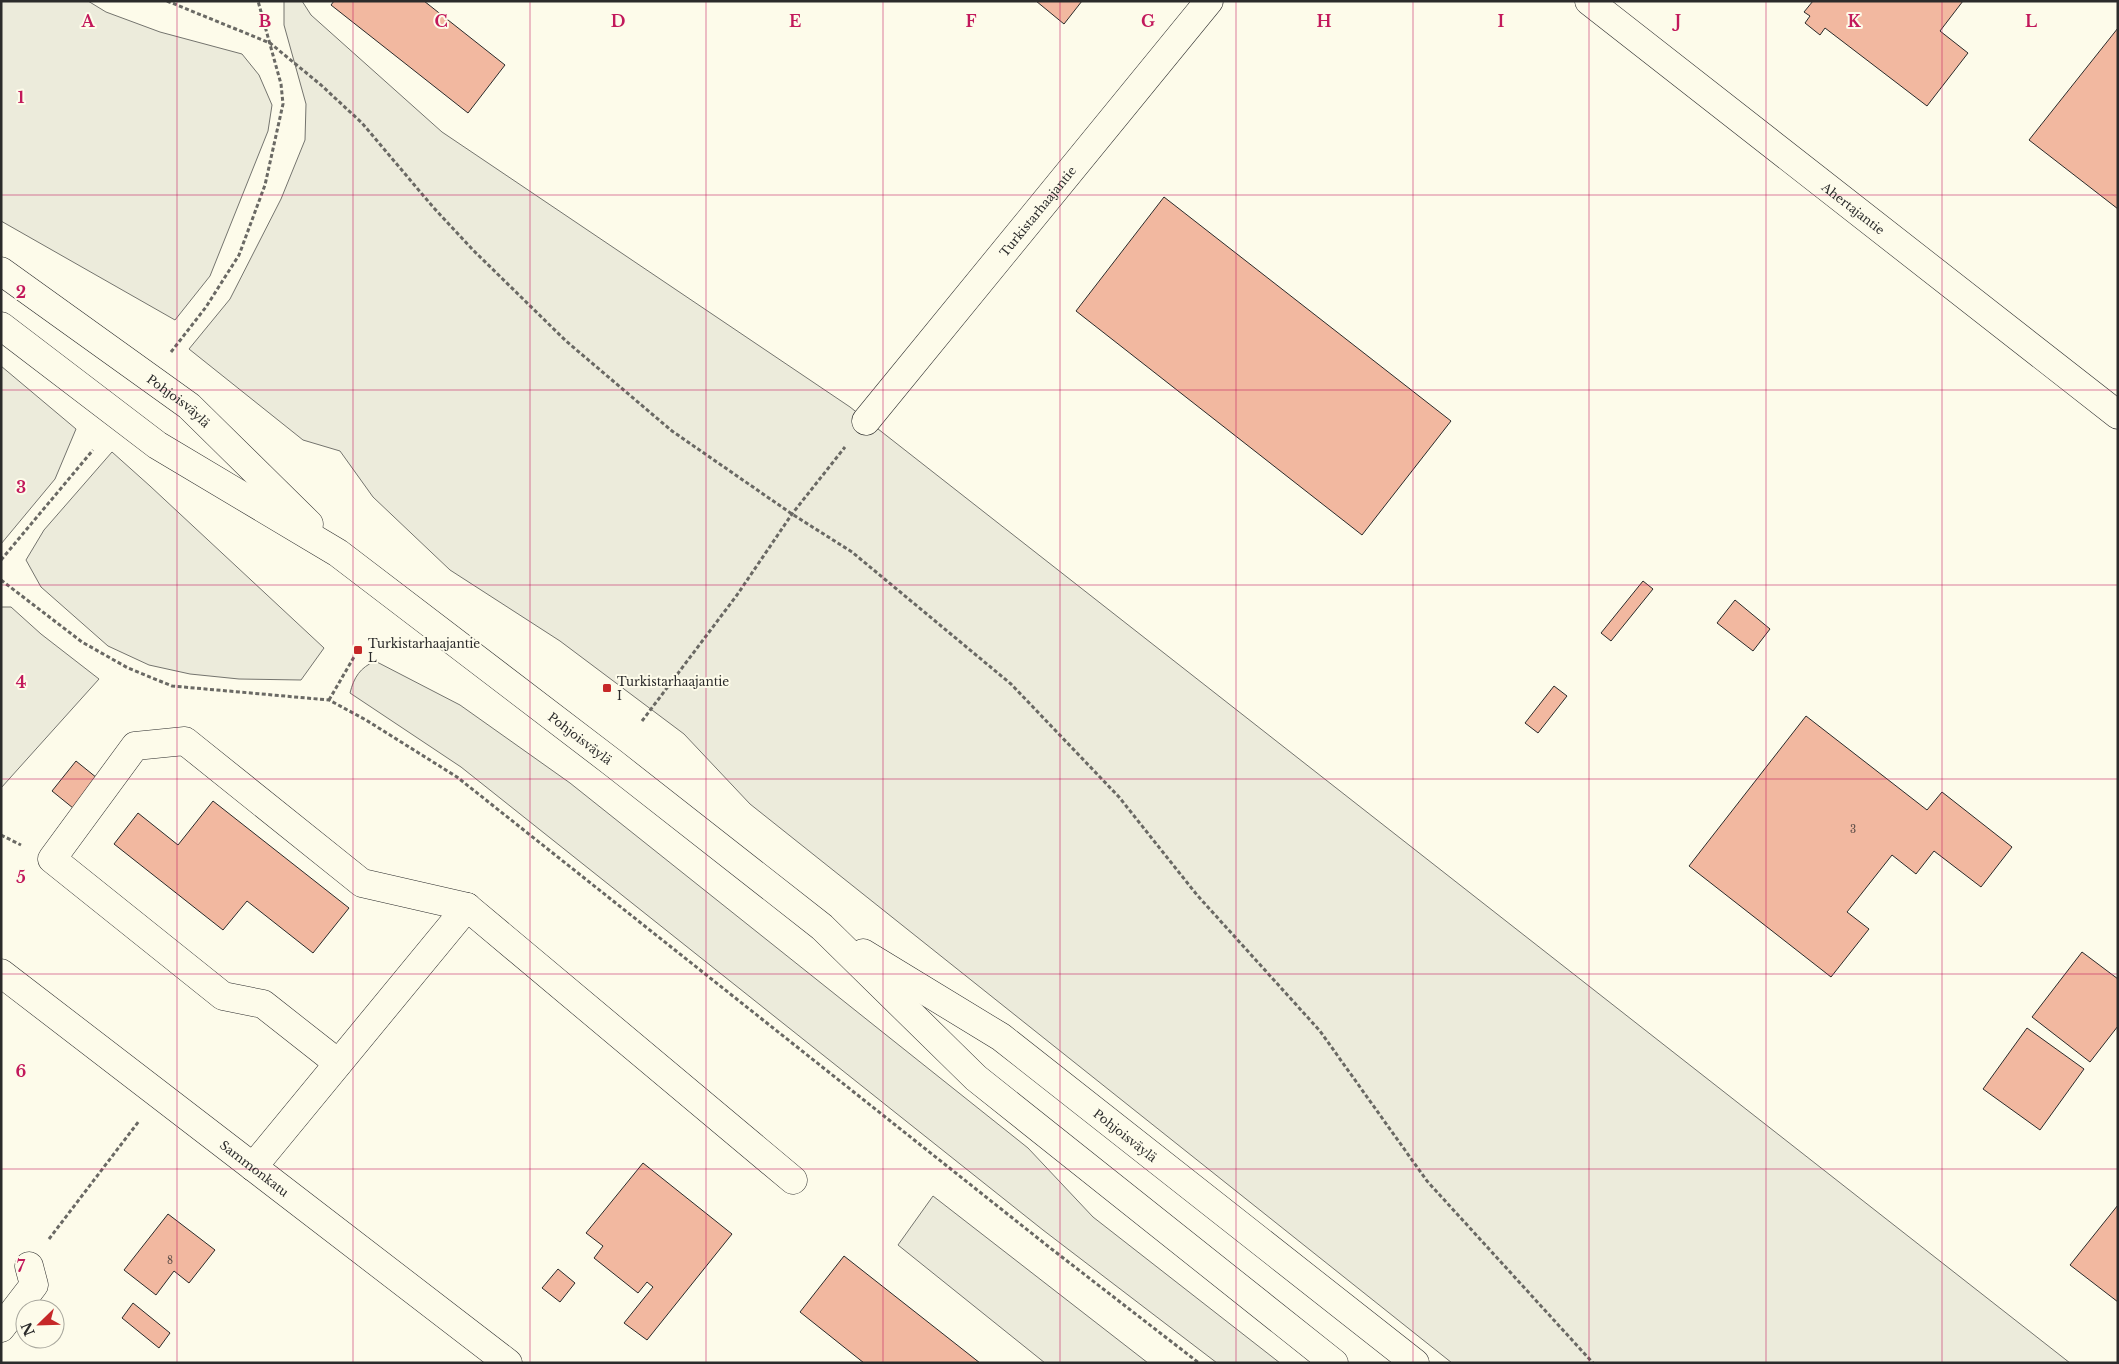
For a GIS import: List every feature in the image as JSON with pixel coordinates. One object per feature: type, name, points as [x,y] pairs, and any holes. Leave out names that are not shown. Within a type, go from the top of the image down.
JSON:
[{"type":"main road","name":"Turkistarhaajantie","points":[[866,421],[1210,1]]},
{"type":"main road","name":"Ahertajantie","points":[[1589,1],[2118,415]]},
{"type":"main road","name":"Pohjoisväylä","points":[[1,271],[189,406],[338,553]]},
{"type":"main road","name":"Pohjoisväylä","points":[[1,326],[157,446],[338,553],[613,763],[822,927],[976,1078],[1334,1363]]},
{"type":"main road","points":[[338,1063],[263,1004],[223,996],[52,859],[135,746],[185,741],[362,883],[467,906],[793,1180]]},
{"type":"main road","points":[[253,1167],[467,906]]},
{"type":"main road","name":"Pohjoisväylä","points":[[822,927],[1001,1037],[1415,1363]]},
{"type":"main road","name":"Sammonkatu","points":[[1,973],[508,1363]]},
{"type":"main road","points":[[1,1328],[34,1286],[29,1266]]},
{"type":"path","points":[[167,1],[270,43],[321,85],[362,123],[433,207],[473,250],[566,340],[672,431],[792,514],[852,552],[1011,684],[1119,797],[1197,895],[1320,1031],[1427,1181],[1593,1363]]},
{"type":"path","points":[[169,355],[206,307],[239,255],[265,185],[283,104],[281,84],[258,1]]},
{"type":"path","points":[[642,721],[737,595],[792,514],[866,421]]},
{"type":"path","points":[[1,560],[93,450]]},
{"type":"path","points":[[1,580],[82,642],[128,668],[172,686],[225,692],[280,694],[329,700],[366,720],[457,777],[1199,1363]]},
{"type":"path","points":[[329,700],[358,650]]},
{"type":"path","points":[[29,1266],[159,1094]]},
{"type":"shaded area","points":[[1,1],[88,1],[106,12],[160,32],[242,54],[259,75],[272,105],[268,131],[210,276],[175,320],[1,221]]},
{"type":"shaded area","points":[[284,1],[302,1],[311,15],[442,132],[850,407],[2070,1363],[1452,1363],[750,804],[684,734],[560,641],[450,570],[373,497],[340,451],[303,440],[189,349],[230,299],[281,199],[305,140],[306,104],[284,25]]},
{"type":"shaded area","points":[[1,366],[76,429],[55,479],[1,544]]},
{"type":"shaded area","points":[[112,452],[324,648],[301,680],[239,679],[190,674],[149,665],[108,646],[41,587],[26,560],[44,530]]},
{"type":"shaded area","points":[[1,607],[11,607],[41,634],[99,679],[1,788]]},
{"type":"shaded area","points":[[375,661],[460,705],[570,783],[1028,1148],[1093,1217],[1280,1363],[1217,1363],[1043,1230],[461,767],[350,693],[353,682],[358,674]]},
{"type":"shaded area","points":[[933,1196],[1148,1363],[1045,1363],[898,1245]]},
{"type":"building","points":[[334,1],[424,1],[505,65],[468,113],[331,5]]},
{"type":"building","points":[[1036,1],[1082,1],[1064,24]]},
{"type":"building","points":[[1813,1],[1963,1],[1940,31],[1968,53],[1927,106],[1825,28],[1820,35],[1805,23],[1810,16],[1804,12]]},
{"type":"building","points":[[2118,28],[2118,209],[2029,140]]},
{"type":"building","points":[[1164,197],[1451,421],[1362,535],[1076,311]]},
{"type":"building","points":[[1643,581],[1653,589],[1611,641],[1601,633]]},
{"type":"building","points":[[1735,600],[1770,629],[1753,651],[1717,623]]},
{"type":"building","points":[[1554,686],[1567,696],[1538,733],[1525,723]]},
{"type":"building","points":[[1806,716],[1927,810],[1942,792],[2012,847],[1981,887],[1934,851],[1916,874],[1892,855],[1847,912],[1869,929],[1831,977],[1689,866]]},
{"type":"building","points":[[76,761],[97,778],[73,808],[52,791]]},
{"type":"building","points":[[213,801],[349,908],[313,953],[247,901],[223,930],[114,844],[138,813],[178,845]]},
{"type":"building","points":[[2082,952],[2118,979],[2118,1026],[2090,1062],[2032,1017]]},
{"type":"building","points":[[2027,1028],[2084,1069],[2040,1130],[1983,1089]]},
{"type":"building","points":[[643,1163],[732,1234],[647,1340],[624,1323],[653,1287],[647,1282],[638,1293],[594,1258],[603,1246],[586,1233]]},
{"type":"building","points":[[2118,1205],[2118,1302],[2070,1265]]},
{"type":"building","points":[[168,1214],[215,1250],[189,1283],[174,1271],[156,1295],[124,1270]]},
{"type":"building","points":[[844,1256],[980,1363],[864,1363],[800,1312]]},
{"type":"building","points":[[558,1269],[575,1283],[560,1302],[542,1288]]},
{"type":"building","points":[[133,1303],[170,1333],[159,1348],[122,1318]]},
{"type":"place","name":"Turkistarhaajantie L","points":[[358,650]]},
{"type":"place","name":"Turkistarhaajantie I","points":[[607,688]]}]
